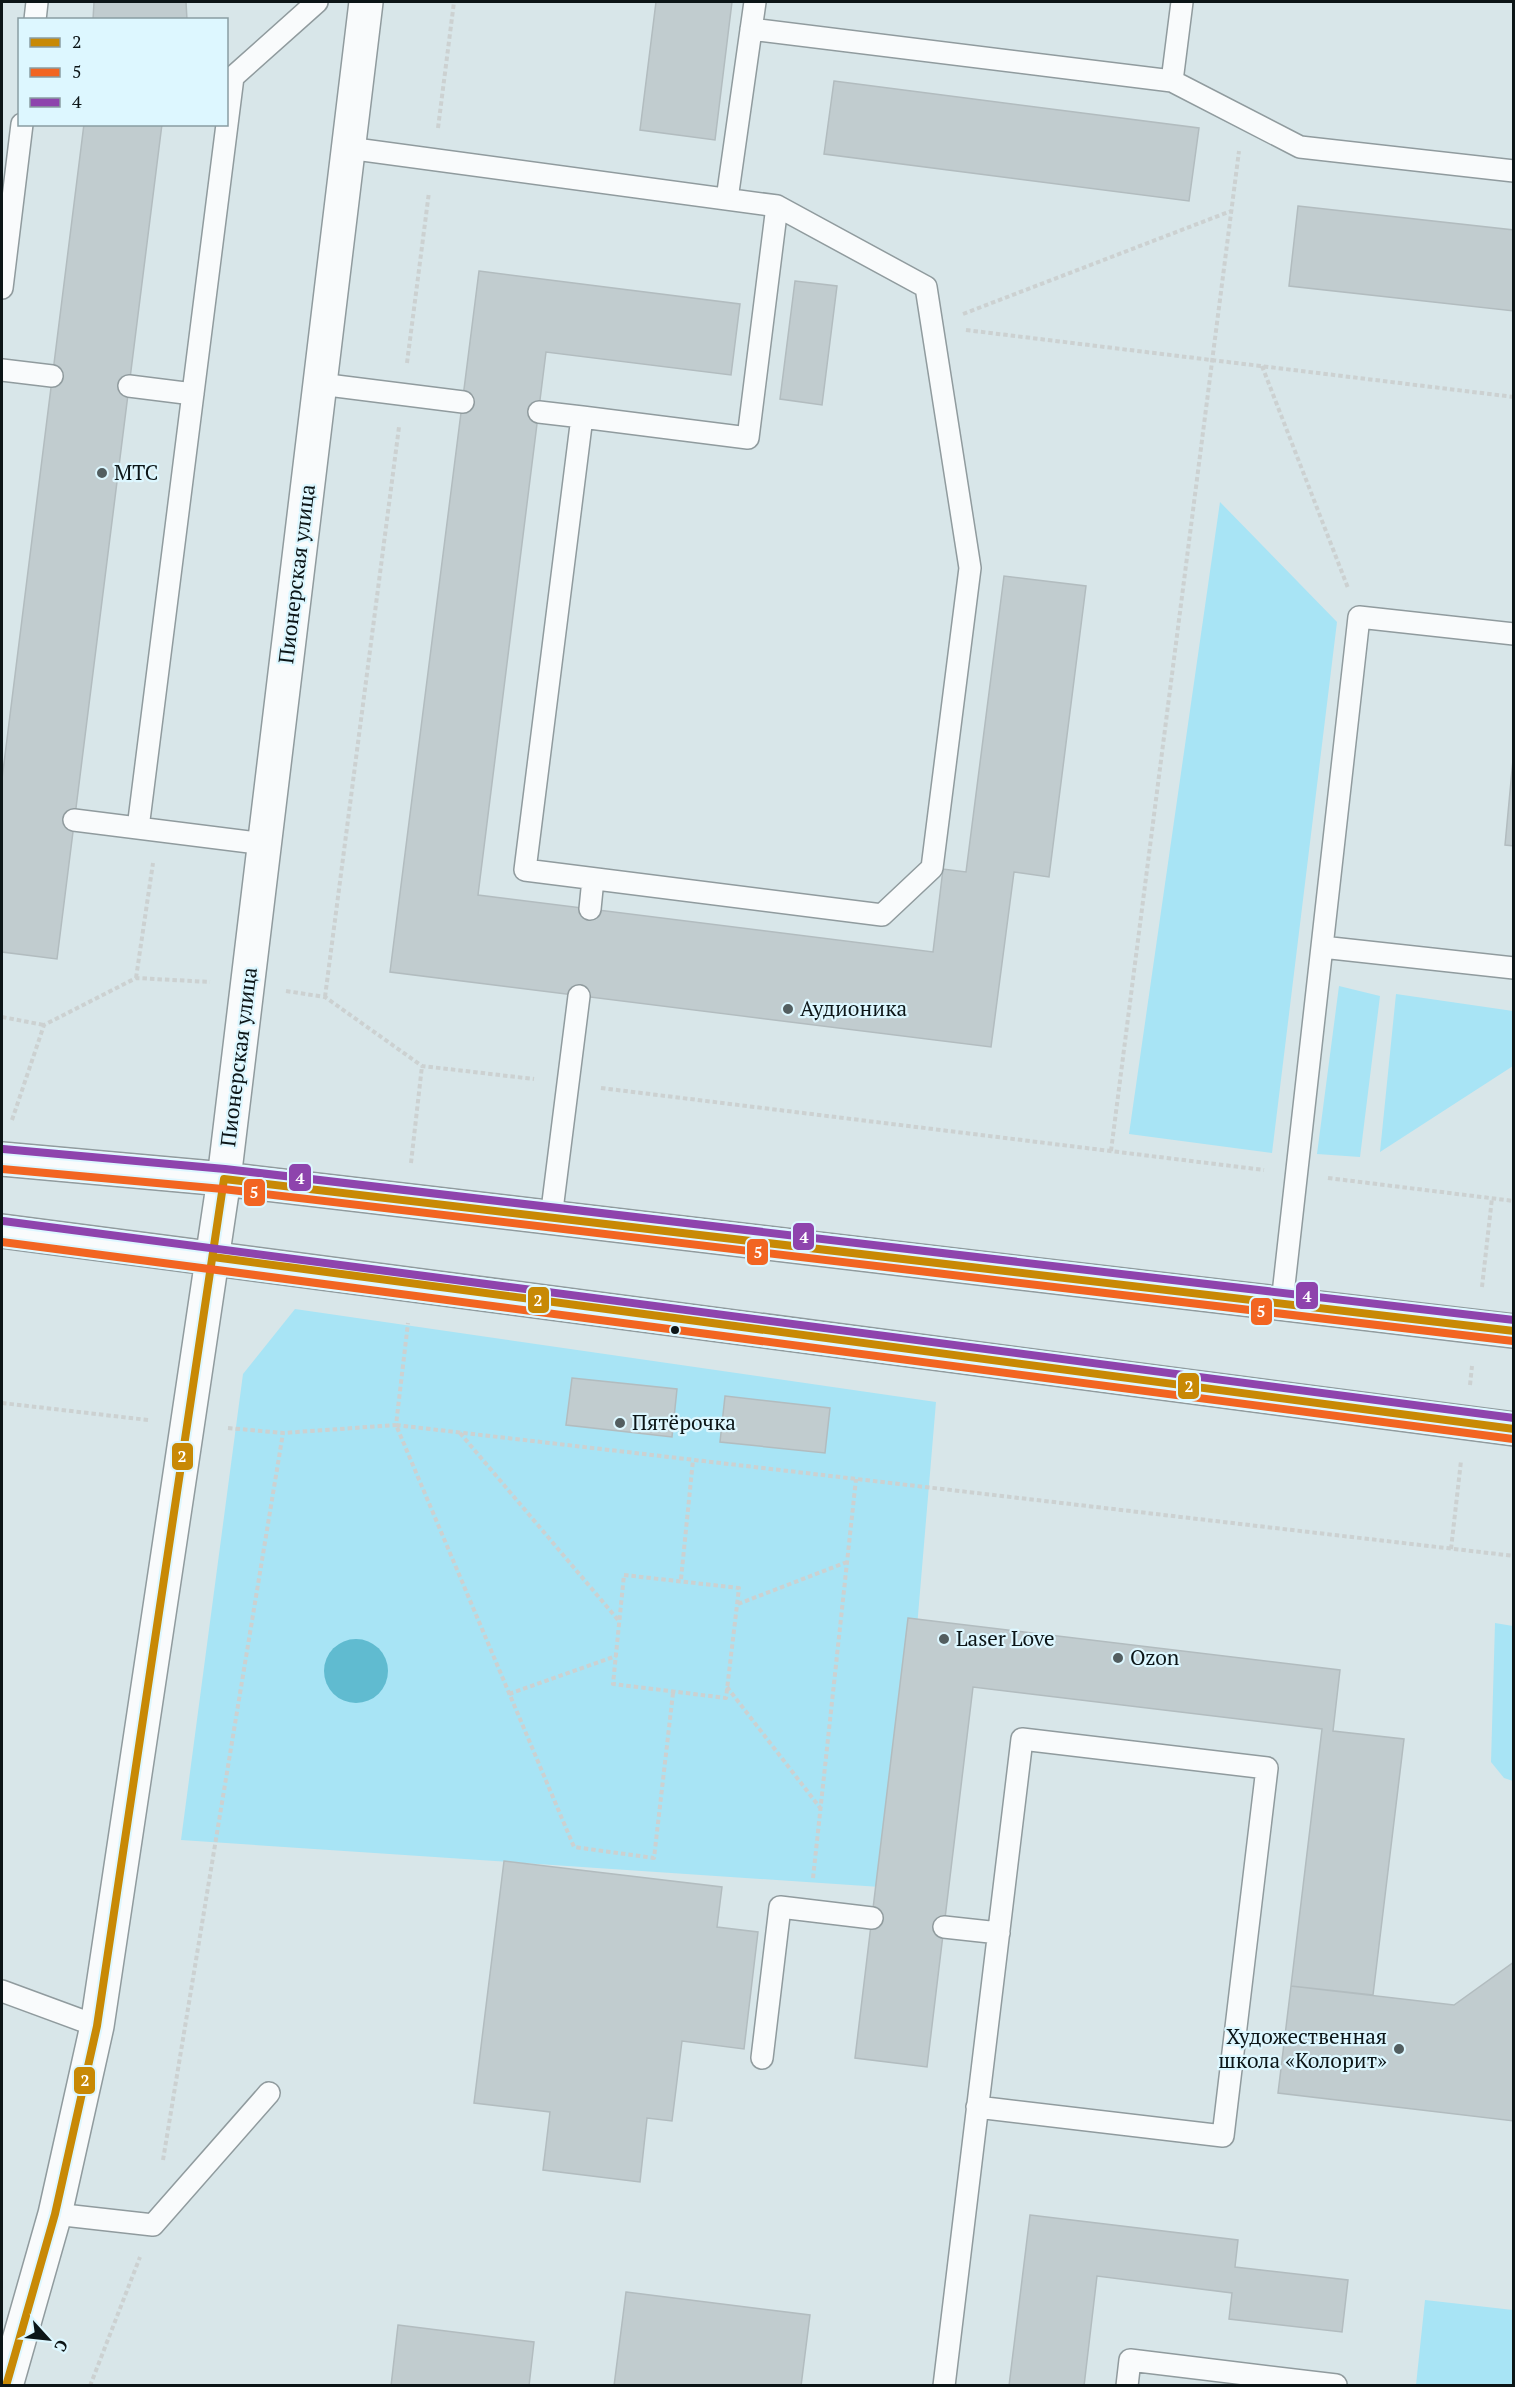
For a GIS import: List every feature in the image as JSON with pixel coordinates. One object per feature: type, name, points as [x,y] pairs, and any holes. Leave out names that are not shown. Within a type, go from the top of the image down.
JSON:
[{"type":"main road","name":"Пионерская улица","points":[[6,2385],[55,2214],[97,2026],[188,1425],[224,1179],[366,2]]},
{"type":"main road","points":[[5,1145],[224,1179],[1514,1331]]},
{"type":"main road","points":[[2,1231],[1514,1428]]},
{"type":"lane","points":[[35,18],[37,2]]},
{"type":"lane","points":[[228,117],[233,77],[317,2]]},
{"type":"lane","points":[[727,199],[755,2]]},
{"type":"lane","points":[[1172,81],[1182,2]]},
{"type":"lane","points":[[751,29],[1172,81],[1300,147],[1514,171]]},
{"type":"lane","points":[[2,288],[22,126]]},
{"type":"lane","points":[[138,828],[227,126]]},
{"type":"lane","points":[[348,148],[777,206],[926,287],[970,568],[932,868],[882,915],[525,870],[582,417]]},
{"type":"lane","points":[[539,411],[748,438],[777,206]]},
{"type":"lane","points":[[2,370],[52,376]]},
{"type":"lane","points":[[320,384],[463,402]]},
{"type":"lane","points":[[129,386],[193,394]]},
{"type":"lane","points":[[1282,1304],[1359,617],[1514,634]]},
{"type":"lane","points":[[74,820],[265,844]]},
{"type":"lane","points":[[590,909],[593,879]]},
{"type":"lane","points":[[1322,947],[1514,968]]},
{"type":"lane","points":[[551,1218],[579,996]]},
{"type":"lane","points":[[944,2385],[977,2107],[1022,1739],[1267,1768],[1223,2136],[977,2107]]},
{"type":"lane","points":[[762,2058],[780,1907],[872,1918]]},
{"type":"lane","points":[[944,1927],[999,1933]]},
{"type":"lane","points":[[2,1991],[97,2026]]},
{"type":"lane","points":[[55,2214],[153,2225],[269,2093]]},
{"type":"lane","points":[[1127,2385],[1130,2360],[1336,2385]]},
{"type":"path","points":[[325,997],[454,2]]},
{"type":"path","points":[[1111,1151],[1243,118]]},
{"type":"path","points":[[932,326],[1231,211]]},
{"type":"path","points":[[932,326],[1514,397]]},
{"type":"path","points":[[1262,366],[1359,617]]},
{"type":"path","points":[[2,1017],[44,1025],[136,978],[248,984],[325,997],[422,1066],[1514,1201]]},
{"type":"path","points":[[5,1145],[44,1025]]},
{"type":"path","points":[[407,1201],[422,1066]]},
{"type":"path","points":[[1451,1549],[1492,1198]]},
{"type":"path","points":[[413,1284],[396,1425],[574,1847],[654,1858],[673,1693]]},
{"type":"path","points":[[2,1403],[188,1425],[283,1432],[396,1425],[1514,1556]]},
{"type":"path","points":[[162,2166],[283,1432]]},
{"type":"path","points":[[460,1433],[619,1622]]},
{"type":"path","points":[[681,1580],[693,1460]]},
{"type":"path","points":[[810,1910],[856,1479]]},
{"type":"path","points":[[738,1604],[848,1562]]},
{"type":"path","points":[[624,1575],[739,1588],[726,1698],[613,1684],[619,1622],[624,1575]]},
{"type":"path","points":[[509,1694],[616,1656]]},
{"type":"path","points":[[726,1686],[821,1809]]},
{"type":"path","points":[[90,2385],[153,2225]]},
{"type":"shaded area","points":[[1220,502],[1337,622],[1272,1153],[1129,1134]]},
{"type":"shaded area","points":[[1339,986],[1380,996],[1360,1157],[1317,1154]]},
{"type":"shaded area","points":[[1396,994],[1513,1011],[1513,1066],[1380,1152]]},
{"type":"shaded area","points":[[295,1309],[936,1402],[895,1888],[181,1840],[243,1374]]},
{"type":"shaded area","points":[[1495,1623],[1513,1626],[1513,1781],[1504,1778],[1491,1762]]},
{"type":"shaded area","points":[[356,1639],[374,1644],[379,1648],[383,1653],[388,1671],[383,1689],[379,1694],[374,1698],[356,1703],[338,1698],[333,1694],[329,1689],[324,1671],[329,1653],[333,1648],[338,1644]]},
{"type":"shaded area","points":[[1425,2300],[1513,2310],[1513,2385],[1416,2385]]},
{"type":"building","points":[[94,2],[186,2],[187,18],[93,18]]},
{"type":"building","points":[[94,2],[186,2],[187,18],[93,18]]},
{"type":"building","points":[[656,2],[732,2],[715,140],[640,130]]},
{"type":"building","points":[[834,81],[1199,128],[1189,201],[824,154]]},
{"type":"building","points":[[84,126],[162,126],[57,959],[2,952],[2,779]]},
{"type":"building","points":[[84,126],[162,126],[57,959],[2,952],[2,779]]},
{"type":"building","points":[[1298,206],[1514,230],[1514,311],[1289,286]]},
{"type":"building","points":[[479,271],[740,304],[731,375],[546,352],[478,895],[933,952],[943,869],[966,872],[1004,576],[1086,586],[1049,877],[1014,872],[991,1047],[390,972]]},
{"type":"building","points":[[795,281],[837,286],[822,405],[780,399]]},
{"type":"building","points":[[1514,749],[1514,846],[1505,845]]},
{"type":"building","points":[[572,1378],[677,1389],[672,1437],[566,1425]]},
{"type":"building","points":[[725,1396],[830,1408],[825,1453],[720,1442]]},
{"type":"building","points":[[908,1618],[1340,1670],[1333,1731],[1404,1739],[1373,1995],[1291,1986],[1322,1729],[973,1687],[927,2067],[855,2058]]},
{"type":"building","points":[[504,1861],[722,1887],[717,1927],[758,1932],[744,2049],[682,2041],[672,2121],[647,2118],[640,2182],[543,2170],[550,2112],[474,2103]]},
{"type":"building","name":"Художественная школа «Колорит»","points":[[1514,1962],[1514,2121],[1278,2093],[1291,1986],[1454,2005]]},
{"type":"building","points":[[1030,2215],[1238,2240],[1235,2267],[1348,2280],[1342,2332],[1229,2319],[1232,2293],[1097,2276],[1084,2386],[1009,2386]]},
{"type":"building","points":[[626,2292],[810,2315],[801,2386],[614,2386]]},
{"type":"building","points":[[398,2325],[534,2342],[529,2386],[391,2386]]},
{"type":"transit line","name":"4","points":[[3,1149],[225,1169],[1514,1320]]},
{"type":"transit line","name":"5","points":[[2,1169],[223,1189],[1513,1341]]},
{"type":"transit line","name":"2","points":[[6,2386],[55,2214],[97,2026],[224,1179],[1514,1331]]},
{"type":"transit line","name":"4","points":[[3,1221],[1514,1418]]},
{"type":"transit line","name":"5","points":[[2,1242],[1513,1439]]},
{"type":"transit line","name":"2","points":[[213,1257],[1514,1429]]},
{"type":"place","name":"МТС","points":[[102,473]]},
{"type":"place","name":"Аудионика","points":[[788,1009]]},
{"type":"place","name":"Пятёрочка","points":[[620,1423]]},
{"type":"place","name":"Laser Love","points":[[944,1639]]},
{"type":"place","name":"Ozon","points":[[1118,1658]]},
{"type":"place","name":"Художественная школа «Колорит»","points":[[1399,2049]]}]
